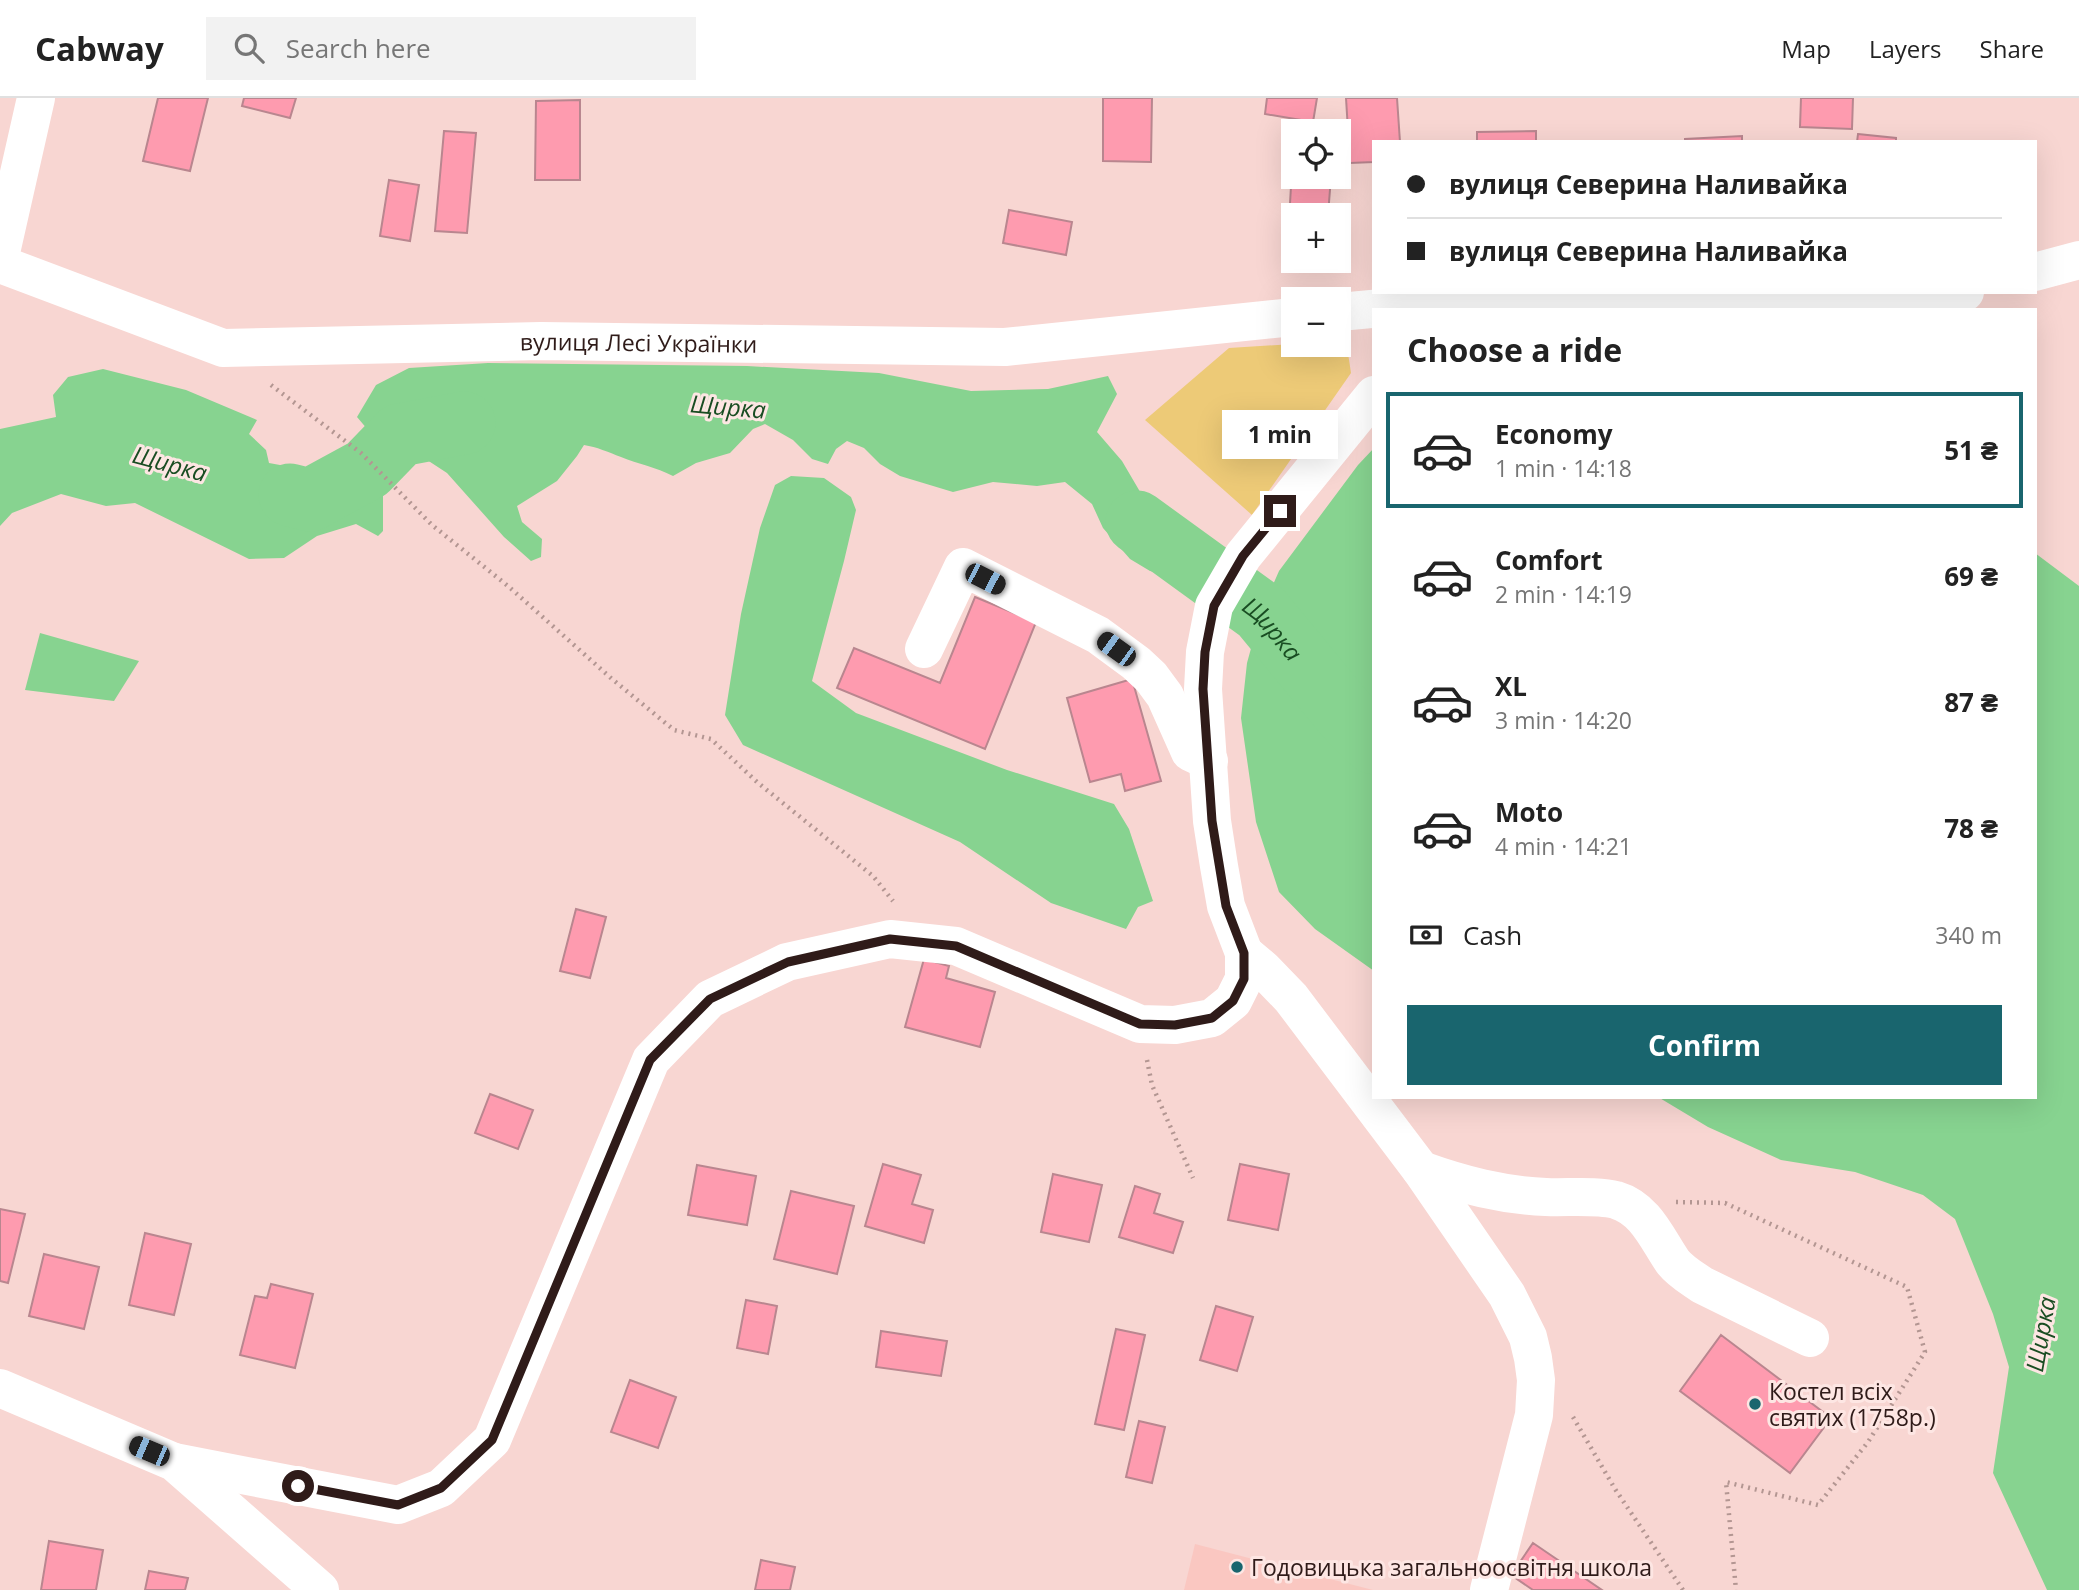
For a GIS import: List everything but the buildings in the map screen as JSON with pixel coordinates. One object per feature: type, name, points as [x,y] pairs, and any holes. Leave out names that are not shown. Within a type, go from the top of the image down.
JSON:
[{"type":"street","points":[[0,257],[36,98]]},
{"type":"street","points":[[2037,271],[2079,260]]},
{"type":"street","name":"вулиця Лесі Українки","points":[[0,264],[223,348],[541,341],[1005,347],[1281,318]]},
{"type":"street","points":[[1423,307],[1557,295],[1923,304],[1958,294]]},
{"type":"street","points":[[1351,312],[1372,311]]},
{"type":"street","points":[[0,1388],[174,1462],[398,1505],[441,1488],[492,1440],[650,1060],[710,999],[788,962],[890,939],[956,946],[1140,1024],[1175,1025],[1212,1018],[1233,1001],[1244,979],[1244,953],[1226,906],[1212,821],[1203,689],[1205,652],[1214,606],[1243,556],[1372,397]]},
{"type":"street","points":[[924,649],[963,567],[1098,635],[1136,663],[1165,696],[1190,752],[1209,761]]},
{"type":"street","points":[[1244,953],[1291,998],[1421,1170],[1507,1295],[1528,1336],[1534,1358],[1534,1415],[1489,1590]]},
{"type":"street","points":[[1421,1170],[1466,1186],[1501,1192],[1616,1200],[1647,1221],[1674,1263],[1686,1275],[1810,1338]]},
{"type":"street","points":[[174,1462],[320,1590]]},
{"type":"path","points":[[223,348],[361,453],[432,525],[508,586],[612,679],[674,730],[711,739],[757,782],[873,876],[925,943]]},
{"type":"path","points":[[1140,1024],[1152,1085],[1193,1178]]},
{"type":"path","points":[[1567,1408],[1615,1489],[1684,1590]]},
{"type":"shaded area","points":[[1281,345],[1281,357],[1349,357],[1351,373],[1252,515],[1145,420],[1229,348]]},
{"type":"shaded area","name":"Годовицька загальноосвітня школа","points":[[1195,1544],[1373,1590],[1184,1590]]},
{"type":"water","points":[[488,363],[747,366],[879,373],[971,391],[1048,389],[1108,376],[1117,394],[1097,432],[1122,461],[1156,519],[1202,542],[1207,573],[1174,576],[1150,571],[1130,559],[1103,528],[1092,504],[1065,482],[1037,486],[993,482],[953,492],[900,476],[880,464],[864,448],[847,441],[836,449],[828,464],[812,459],[793,440],[765,424],[753,429],[730,453],[696,463],[673,476],[584,445],[557,481],[517,506],[522,522],[542,539],[541,557],[531,561],[504,537],[447,473],[421,456],[385,450],[357,417],[376,385],[409,368]]},
{"type":"water","points":[[103,369],[186,390],[257,420],[249,434],[266,450],[269,463],[324,473],[344,467],[367,469],[383,494],[383,531],[378,536],[356,524],[317,536],[284,558],[249,559],[135,503],[106,506],[61,494],[12,513],[0,526],[0,429],[56,417],[53,395],[68,377]]},
{"type":"water","points":[[1372,450],[1372,970],[1315,929],[1279,892],[1256,822],[1241,718],[1247,663],[1261,612],[1279,571]]},
{"type":"water","points":[[791,476],[824,478],[851,497],[856,510],[812,681],[856,713],[1007,770],[1114,804],[1129,829],[1153,901],[1138,907],[1126,929],[1051,903],[960,842],[743,745],[725,715],[741,614],[760,528],[775,485]]},
{"type":"water","points":[[2037,554],[2079,586],[2079,1590],[2047,1590],[1993,1473],[2009,1367],[1993,1314],[1955,1219],[1923,1195],[1855,1172],[1781,1160],[1708,1127],[1661,1099],[2037,1099]]},
{"type":"water","points":[[40,633],[139,661],[114,701],[25,690]]},
{"type":"waterway","name":"Щирка","points":[[290,495],[310,500],[367,469],[400,435],[464,423]]},
{"type":"waterway","name":"Щирка","points":[[1137,522],[1261,612],[1346,715],[1372,741]]},
{"type":"place","name":"Костел всіх святих (1758р.)","points":[[1755,1404]]},
{"type":"place","name":"Годовицька загальноосвітня школа","points":[[1237,1567]]},
{"type":"route","points":[[298,1486],[398,1505],[441,1488],[492,1440],[650,1060],[710,999],[788,962],[890,939],[956,946],[1140,1024],[1175,1025],[1212,1018],[1233,1001],[1244,979],[1244,953],[1226,906],[1212,821],[1203,689],[1205,652],[1214,606],[1243,556],[1280,511]]}]
